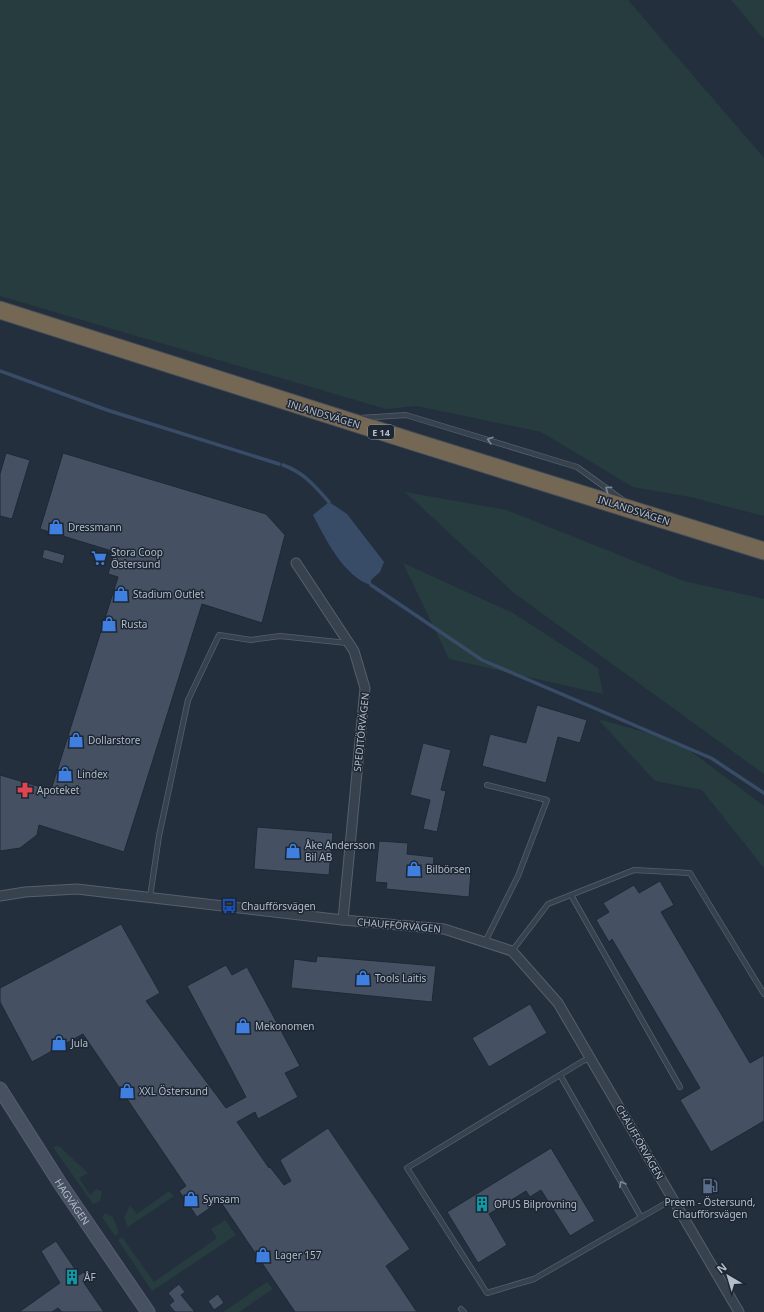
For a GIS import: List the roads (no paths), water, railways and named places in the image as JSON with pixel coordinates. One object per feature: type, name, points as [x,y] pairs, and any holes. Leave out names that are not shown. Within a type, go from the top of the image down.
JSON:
[{"type":"highway","name":"INLANDSVÄGEN","points":[[0,310],[339,419],[500,467],[764,551]]},
{"type":"highway","name":"INLANDSVÄGEN","points":[[0,322],[764,562]]},
{"type":"street","name":"SPEDITÖRVÄGEN","points":[[296,563],[354,651],[365,688],[343,920]]},
{"type":"street","name":"CHAUFFÖRVÄGEN","points":[[0,896],[25,892],[77,889],[343,920],[444,929],[512,951],[558,1003],[739,1312]]},
{"type":"street","name":"HAGVÄGEN","points":[[0,1089],[61,1185],[148,1312]]},
{"type":"lane","points":[[339,419],[406,415],[570,464],[577,467],[640,512]]},
{"type":"lane","points":[[150,897],[159,836],[188,700],[219,635],[251,640],[280,636],[349,643]]},
{"type":"lane","points":[[485,942],[518,876],[547,800],[487,785]]},
{"type":"lane","points":[[512,951],[548,904],[634,870],[690,873],[764,994]]},
{"type":"lane","points":[[571,895],[680,1087]]},
{"type":"lane","points":[[591,1058],[560,1075],[407,1168],[487,1293],[534,1279],[673,1199]]},
{"type":"lane","points":[[560,1075],[641,1218]]},
{"type":"water","points":[[329,502],[347,514],[384,562],[380,572],[371,580],[371,585],[361,581],[352,574],[336,556],[323,535],[313,515]]},
{"type":"waterway","points":[[0,371],[107,410],[279,464]]},
{"type":"waterway","points":[[283,465],[297,471],[314,485],[329,502]]},
{"type":"waterway","points":[[371,585],[482,660],[711,758],[764,793]]},
{"type":"place","name":"Dressmann","points":[[56,527]]},
{"type":"place","name":"Stora Coop Östersund","points":[[99,558]]},
{"type":"place","name":"Stadium Outlet","points":[[121,594]]},
{"type":"place","name":"Rusta","points":[[109,624]]},
{"type":"place","name":"Dollarstore","points":[[76,740]]},
{"type":"place","name":"Lindex","points":[[65,774]]},
{"type":"place","name":"Apoteket","points":[[25,790]]},
{"type":"place","name":"Åke Andersson Bil AB","points":[[293,851]]},
{"type":"place","name":"Bilbörsen","points":[[414,869]]},
{"type":"place","name":"Chaufförsvägen","points":[[229,906]]},
{"type":"place","name":"Tools Laitis","points":[[363,978]]},
{"type":"place","name":"Mekonomen","points":[[243,1026]]},
{"type":"place","name":"Jula","points":[[59,1043]]},
{"type":"place","name":"XXL Östersund","points":[[127,1091]]},
{"type":"place","name":"Preem - Östersund, Chaufförsvägen","points":[[710,1186]]},
{"type":"place","name":"Synsam","points":[[191,1199]]},
{"type":"place","name":"OPUS Bilprovning","points":[[482,1204]]},
{"type":"place","name":"Lager 157","points":[[263,1255]]},
{"type":"place","name":"ÅF","points":[[72,1277]]}]
